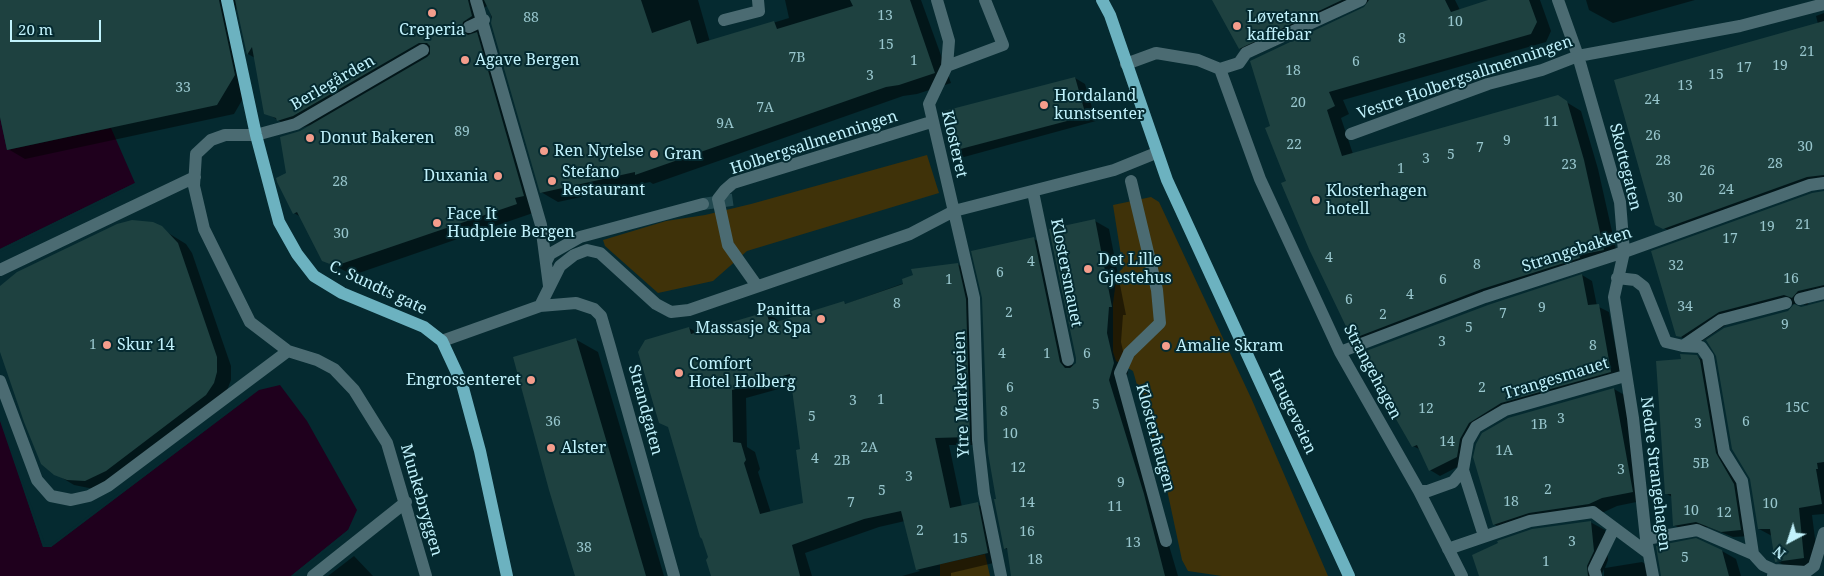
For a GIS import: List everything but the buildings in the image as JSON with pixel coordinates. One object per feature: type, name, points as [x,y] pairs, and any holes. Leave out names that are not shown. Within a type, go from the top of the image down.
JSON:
[{"type":"main road","name":"C. Sundts gate","points":[[227,0],[256,135],[279,222],[297,254],[314,276],[342,293],[424,327],[442,341],[464,391],[480,451],[507,576]]},
{"type":"main road","points":[[1102,0],[1156,154]]},
{"type":"main road","name":"Haugeveien","points":[[1156,154],[1349,576]]},
{"type":"street","points":[[476,0],[484,20],[541,225],[550,286]]},
{"type":"street","points":[[724,20],[759,11],[758,0]]},
{"type":"street","name":"Klosteret","points":[[937,0],[949,42],[947,66],[929,104],[954,211]]},
{"type":"street","points":[[947,66],[1003,45],[985,0]]},
{"type":"street","points":[[1126,64],[1156,53],[1198,60],[1220,69],[1239,63],[1246,52],[1361,0]]},
{"type":"street","name":"Skottegaten","points":[[1558,0],[1578,56],[1620,202],[1624,252],[1614,297],[1625,376]]},
{"type":"street","name":"Vestre Holbergsallmenningen","points":[[1351,134],[1488,84],[1542,70],[1578,56],[1740,26],[1824,4]]},
{"type":"street","points":[[469,27],[484,20]]},
{"type":"street","name":"Berlegården","points":[[250,322],[204,228],[194,186],[196,154],[211,140],[225,136],[256,135],[296,124],[423,50]]},
{"type":"street","name":"Strangehagen","points":[[1220,69],[1260,180],[1340,352],[1419,491],[1462,576]]},
{"type":"street","name":"Holbergsallmenningen","points":[[757,286],[728,245],[718,200],[725,190],[733,183],[932,122]]},
{"type":"street","points":[[442,341],[540,306],[560,266],[574,255],[587,250],[600,253],[656,304],[671,312],[689,310],[910,234],[954,211],[1114,170],[1156,154]]},
{"type":"street","points":[[0,270],[195,177]]},
{"type":"street","name":"Klosterhaugen","points":[[1131,180],[1157,290],[1160,323],[1129,353],[1120,372],[1166,541]]},
{"type":"street","name":"Strangebakken","points":[[1340,352],[1486,298],[1624,252],[1810,185],[1824,183]]},
{"type":"street","name":"Klostersmauet","points":[[1033,192],[1068,360]]},
{"type":"street","points":[[546,262],[550,254],[580,237],[703,204]]},
{"type":"street","name":"Ytre Markeveien","points":[[954,211],[974,298],[978,440],[984,493],[1001,576]]},
{"type":"street","points":[[1617,278],[1636,280],[1644,287],[1666,342],[1683,346],[1701,347],[1708,357],[1724,452],[1742,481],[1753,554]]},
{"type":"street","points":[[1800,299],[1824,293]]},
{"type":"street","points":[[1683,346],[1721,320],[1786,303]]},
{"type":"street","name":"Strandgaten","points":[[540,306],[576,304],[594,309],[601,316],[674,576]]},
{"type":"street","name":"Munkebryggen","points":[[250,322],[288,351],[317,360],[334,369],[354,390],[388,443],[426,576]]},
{"type":"street","points":[[0,381],[37,480],[51,496],[71,500],[89,496],[108,486],[288,351]]},
{"type":"street","name":"Trangesmauet","points":[[1463,470],[1468,441],[1476,428],[1505,410],[1625,376]]},
{"type":"street","name":"Nedre Strangehagen","points":[[1625,376],[1633,418],[1646,539],[1652,576]]},
{"type":"street","points":[[1419,491],[1428,491],[1453,482],[1463,470]]},
{"type":"street","points":[[1463,470],[1484,536]]},
{"type":"street","points":[[313,576],[406,502]]},
{"type":"street","points":[[1448,548],[1530,521],[1593,512],[1648,553]]},
{"type":"street","points":[[1596,576],[1594,569],[1614,528]]},
{"type":"street","points":[[1646,539],[1697,530],[1753,554],[1773,573],[1806,572],[1814,566],[1824,533]]},
{"type":"shaded area","points":[[0,117],[7,150],[111,128],[135,183],[0,249]]},
{"type":"shaded area","points":[[927,155],[939,193],[747,251],[713,281],[658,293],[605,246],[603,240],[666,221],[705,215],[751,204]]},
{"type":"shaded area","points":[[1151,197],[1159,202],[1252,400],[1328,576],[1222,576],[1188,571],[1182,560],[1166,485],[1133,371],[1116,361],[1113,352],[1113,303],[1117,274],[1123,268],[1113,205]]},
{"type":"shaded area","points":[[280,385],[307,421],[357,510],[348,530],[291,576],[0,576],[0,421],[43,547],[51,547],[259,390]]},
{"type":"shaded area","points":[[985,554],[990,576],[940,576],[940,564]]},
{"type":"pier","points":[[135,183],[136,185],[0,252],[0,249]]},
{"type":"pier","points":[[247,396],[248,398],[51,547],[43,547],[0,418],[45,544],[50,545]]},
{"type":"pier","points":[[348,530],[349,532],[339,541],[295,576],[291,576]]},
{"type":"tunnel","points":[[703,204],[738,199]]},
{"type":"place","name":"Creperia","points":[[432,13]]},
{"type":"place","name":"Løvetann kaffebar","points":[[1237,26]]},
{"type":"place","name":"Agave Bergen","points":[[465,60]]},
{"type":"place","name":"Hordaland kunstsenter","points":[[1044,105]]},
{"type":"place","name":"Donut Bakeren","points":[[310,138]]},
{"type":"place","name":"Ren Nytelse","points":[[544,151]]},
{"type":"place","name":"Gran","points":[[654,154]]},
{"type":"place","name":"Duxania","points":[[498,176]]},
{"type":"place","name":"Stefano Restaurant","points":[[552,181]]},
{"type":"place","name":"Klosterhagen hotell","points":[[1316,200]]},
{"type":"place","name":"Face It Hudpleie Bergen","points":[[437,223]]},
{"type":"place","name":"Det Lille Gjestehus","points":[[1088,269]]},
{"type":"place","name":"Panitta Massasje & Spa","points":[[821,319]]},
{"type":"place","name":"Skur 14","points":[[107,345]]},
{"type":"place","name":"Amalie Skram","points":[[1166,346]]},
{"type":"place","name":"Comfort Hotel Holberg","points":[[679,373]]},
{"type":"place","name":"Engrossenteret","points":[[531,380]]},
{"type":"place","name":"Alster","points":[[551,448]]}]
